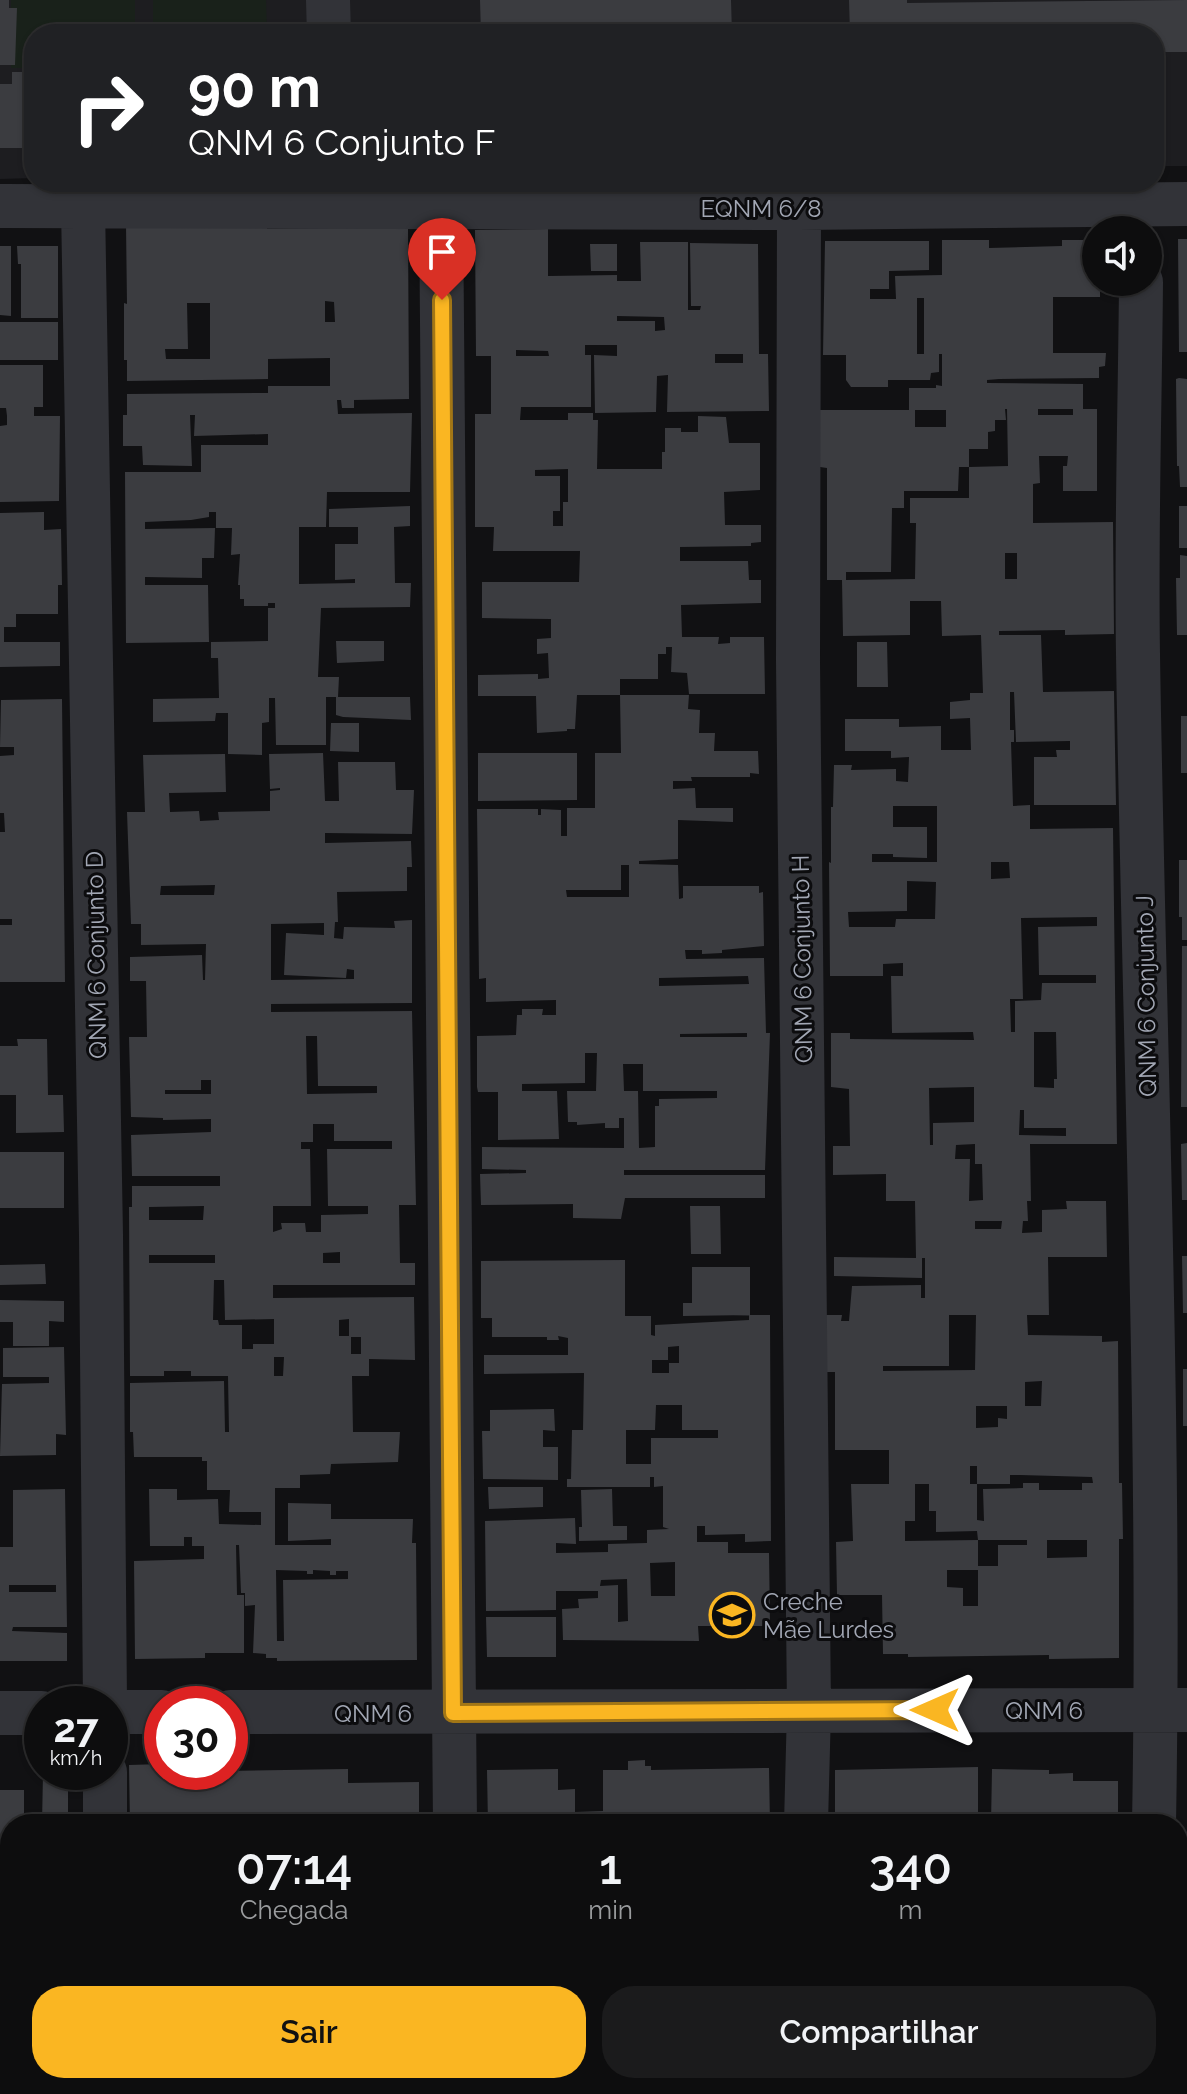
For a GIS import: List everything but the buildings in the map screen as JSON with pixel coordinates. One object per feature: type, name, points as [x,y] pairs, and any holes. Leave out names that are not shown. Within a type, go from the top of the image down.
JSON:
[{"type":"street","points":[[328,0],[329,24]]},
{"type":"street","name":"EQNM 6/8","points":[[0,206],[83,206],[334,194],[441,207],[799,208],[1104,216]]},
{"type":"street","name":"EQNM 6/8","points":[[1145,216],[1187,204]]},
{"type":"street","name":"QNM 6 Conjunto D","points":[[83,206],[101,1235],[105,1686]]},
{"type":"street","points":[[441,207],[455,1814]]},
{"type":"street","name":"QNM 6 Conjunto H","points":[[799,208],[798,661],[809,1709],[806,1814]]},
{"type":"street","name":"QNM 6 Conjunto J","points":[[1141,296],[1138,649],[1151,1223],[1172,1710],[1156,1814]]},
{"type":"street","name":"QNM 6","points":[[248,1712],[1172,1710]]},
{"type":"street","points":[[0,1713],[24,1713]]},
{"type":"street","points":[[105,1790],[105,1814]]},
{"type":"shaded area","points":[[0,0],[1187,0],[1187,166],[1164,166],[1164,24],[24,24],[24,178],[0,179]]},
{"type":"shaded area","points":[[11,0],[135,0],[135,24],[24,24],[24,68],[11,68]]},
{"type":"shaded area","points":[[153,0],[266,0],[267,24],[153,24]]},
{"type":"place","name":"Creche Mãe Lurdes","points":[[732,1615]]},
{"type":"route","points":[[442,300],[453,1713],[935,1710]]}]
